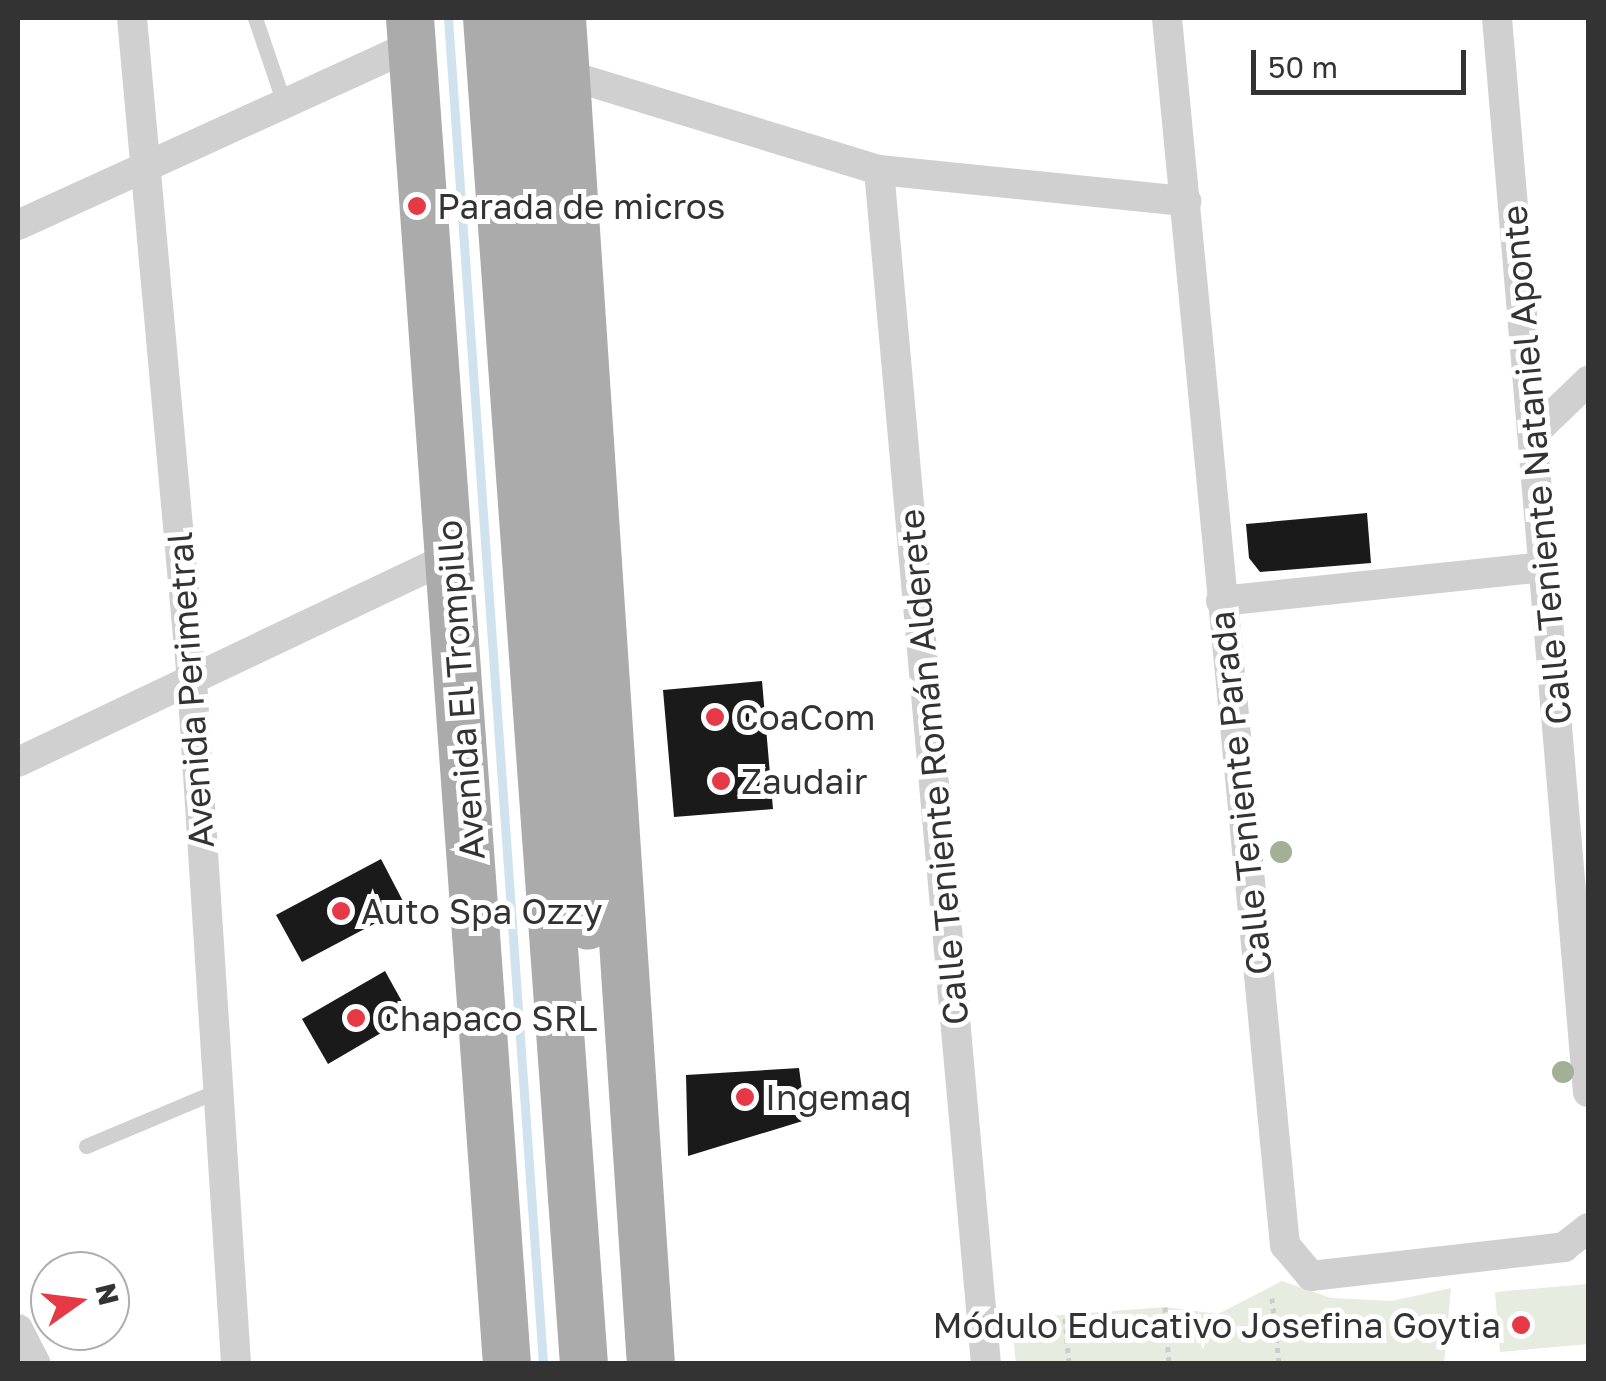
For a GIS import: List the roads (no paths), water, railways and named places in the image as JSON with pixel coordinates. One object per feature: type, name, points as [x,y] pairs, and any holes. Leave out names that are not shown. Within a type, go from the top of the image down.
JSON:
[{"type":"main road","points":[[487,18],[584,1364]]},
{"type":"main road","points":[[522,18],[592,694],[652,1364]]},
{"type":"main road","points":[[562,18],[568,75],[616,1364]]},
{"type":"main road","name":"Avenida El Trompillo","points":[[411,31],[507,1364]]},
{"type":"street","name":"Avenida Perimetral","points":[[132,18],[149,165],[192,680],[236,1364]]},
{"type":"street","name":"Calle Teniente Parada","points":[[1167,18],[1220,601],[1285,1245],[1296,1265],[1310,1276],[1564,1247],[1588,1230]]},
{"type":"street","name":"Calle Teniente Nataniel Aponte","points":[[1497,18],[1588,1092]]},
{"type":"street","points":[[18,225],[284,104],[411,31]]},
{"type":"street","points":[[568,75],[880,170],[1186,201]]},
{"type":"street","name":"Calle Teniente Román Alderete","points":[[880,170],[986,1364]]},
{"type":"street","points":[[1535,432],[1588,381]]},
{"type":"street","points":[[18,762],[450,556]]},
{"type":"street","points":[[1220,601],[1544,567]]},
{"type":"street","points":[[18,1330],[36,1364]]},
{"type":"lane","points":[[255,18],[284,104]]},
{"type":"lane","points":[[86,1146],[217,1091]]},
{"type":"waterway","points":[[448,18],[543,1364]]},
{"type":"place","name":"Parada de micros","points":[[417,206]]},
{"type":"place","name":"CoaCom","points":[[715,717]]},
{"type":"place","name":"Zaudair","points":[[721,781]]},
{"type":"place","name":"Auto Spa Ozzy","points":[[341,911]]},
{"type":"place","name":"Chapaco SRL","points":[[356,1018]]},
{"type":"place","name":"Ingemaq","points":[[745,1097]]},
{"type":"place","name":"Módulo Educativo Josefina Goytia","points":[[1521,1325]]}]
